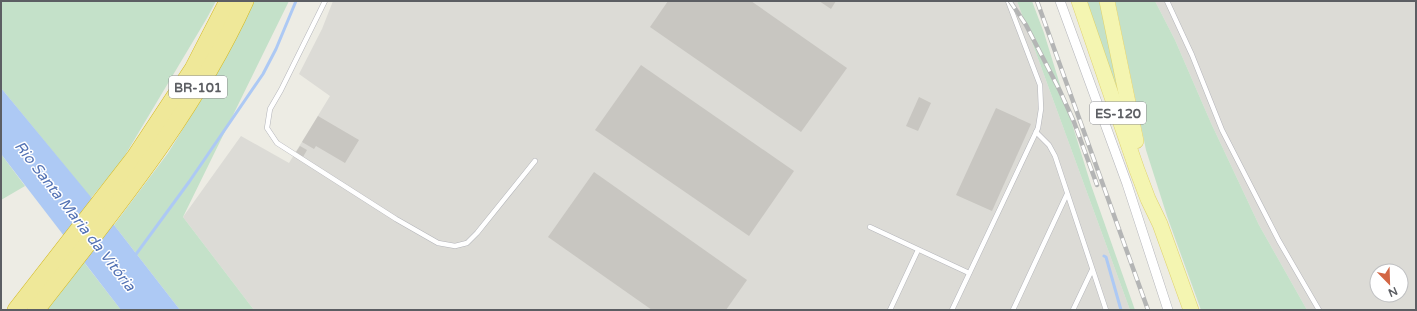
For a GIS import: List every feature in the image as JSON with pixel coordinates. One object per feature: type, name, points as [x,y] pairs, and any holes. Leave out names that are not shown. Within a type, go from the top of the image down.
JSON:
[{"type":"highway","name":"BR-101","points":[[16,310],[46,283],[139,163],[178,121],[220,50],[241,1]]},
{"type":"highway","name":"BR-101","points":[[36,310],[46,283]]},
{"type":"main road","name":"ES-120","points":[[1079,1],[1137,170],[1160,224],[1191,310]]},
{"type":"main road","name":"ES-120","points":[[1106,1],[1134,134],[1160,224]]},
{"type":"street","points":[[1060,1],[1126,184],[1168,310]]},
{"type":"lane","points":[[325,1],[270,109],[267,128],[277,143],[438,243],[455,246],[467,243],[478,232],[535,161]]},
{"type":"lane","points":[[952,310],[1036,132],[1041,109],[1040,85],[1008,1]]},
{"type":"lane","points":[[1167,1],[1192,55],[1227,140],[1285,251],[1319,310]]},
{"type":"lane","points":[[1036,132],[1052,150],[1106,310]]},
{"type":"lane","points":[[1013,310],[1067,194]]},
{"type":"lane","points":[[870,227],[969,273]]},
{"type":"lane","points":[[890,310],[918,250]]},
{"type":"lane","points":[[1073,310],[1092,270]]},
{"type":"shaded area","points":[[333,1],[1017,1],[1130,310],[254,310],[183,217],[241,136],[289,163],[330,96],[299,74],[322,29]]},
{"type":"shaded area","points":[[1155,1],[1416,1],[1416,310],[1307,310],[1259,225],[1211,123],[1175,40]]},
{"type":"green space","points":[[1,1],[216,1],[121,162],[91,198],[1,88]]},
{"type":"green space","points":[[254,1],[289,1],[183,217],[254,310],[180,310],[114,225],[168,153],[215,77]]},
{"type":"green space","points":[[1017,1],[1032,1],[1044,33],[1091,185],[1135,310],[1130,310]]},
{"type":"green space","points":[[1086,1],[1101,1],[1118,87],[1115,88]]},
{"type":"green space","points":[[1115,1],[1155,1],[1175,40],[1211,123],[1259,225],[1307,310],[1201,310],[1167,216],[1146,150]]},
{"type":"green space","points":[[1,154],[25,186],[1,200]]},
{"type":"green space","points":[[83,261],[121,310],[46,310]]},
{"type":"water","name":"Rio Santa Maria da Vitória","points":[[1,88],[114,225],[180,310],[121,310],[1,154]]},
{"type":"building","points":[[668,1],[751,1],[847,68],[801,132],[650,27]]},
{"type":"building","points":[[819,1],[836,1],[831,9]]},
{"type":"building","points":[[641,65],[794,171],[749,236],[595,130]]},
{"type":"building","points":[[919,97],[931,103],[918,131],[906,126]]},
{"type":"building","points":[[996,108],[1031,124],[992,211],[956,195]]},
{"type":"building","points":[[318,116],[359,140],[345,163],[316,146],[314,149],[302,142]]},
{"type":"building","points":[[300,146],[307,150],[303,157],[296,152]]},
{"type":"building","points":[[594,172],[747,280],[726,310],[652,310],[548,237]]},
{"type":"waterway","points":[[134,257],[189,182],[263,74],[276,49],[296,1]]},
{"type":"waterway","points":[[1104,256],[1106,257],[1121,310]]},
{"type":"railway","points":[[1010,1],[1026,25],[1060,91],[1074,122],[1097,185]]},
{"type":"railway","points":[[1037,1],[1148,310]]}]
